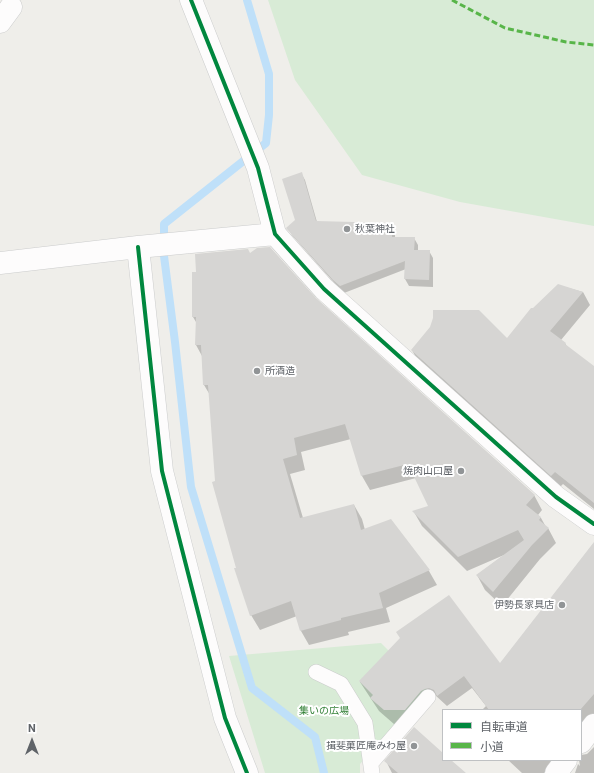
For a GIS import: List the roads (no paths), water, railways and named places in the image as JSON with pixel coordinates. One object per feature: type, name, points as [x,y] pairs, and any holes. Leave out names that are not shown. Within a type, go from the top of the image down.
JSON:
[{"type":"street","points":[[191,0],[258,168],[275,234],[324,289],[556,497],[594,524]]},
{"type":"street","points":[[0,263],[275,234]]},
{"type":"street","points":[[142,247],[162,471],[225,718],[247,773]]},
{"type":"street","points":[[582,741],[594,725]]},
{"type":"street","points":[[556,773],[565,761]]},
{"type":"lane","points":[[316,672],[341,684],[365,723],[372,768]]},
{"type":"lane","points":[[372,768],[428,697]]},
{"type":"waterway","points":[[247,0],[269,74],[269,115],[266,143],[164,224],[164,256],[191,487],[252,688],[315,737],[324,773]]},
{"type":"place","name":"秋葉神社","points":[[347,229]]},
{"type":"place","name":"所酒造","points":[[257,371]]},
{"type":"place","name":"焼肉山口屋","points":[[461,471]]},
{"type":"place","name":"伊勢長家具店","points":[[562,605]]},
{"type":"place","name":"揖斐菓匠庵みわ屋","points":[[414,746]]},
{"type":"park label","name":"集いの広場","points":[[324,711]]}]
